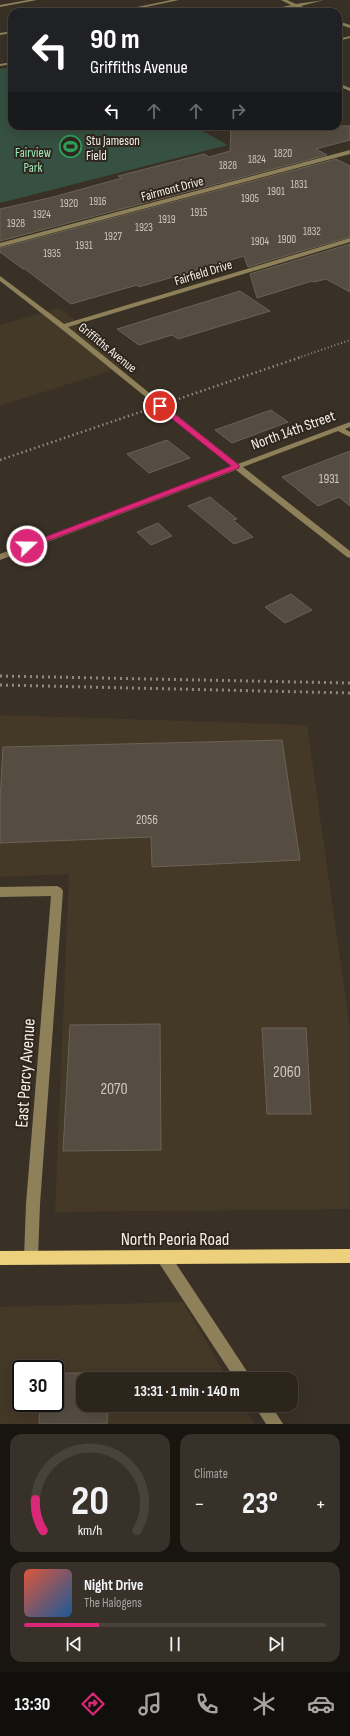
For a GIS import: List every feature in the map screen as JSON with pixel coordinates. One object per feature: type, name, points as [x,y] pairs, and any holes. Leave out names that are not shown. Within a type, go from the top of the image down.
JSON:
[{"type":"main road","name":"North Peoria Road","points":[[0,1258],[350,1256]]},
{"type":"street","points":[[0,6],[35,0]]},
{"type":"street","points":[[135,8],[177,0]]},
{"type":"street","points":[[283,0],[303,8]]},
{"type":"street","points":[[281,8],[322,0]]},
{"type":"street","name":"Fairmont Drive","points":[[0,245],[350,152]]},
{"type":"street","name":"Fairfield Drive","points":[[63,326],[350,240]]},
{"type":"street","name":"Griffiths Avenue","points":[[0,278],[63,326],[350,555]]},
{"type":"street","name":"North 14th Street","points":[[0,557],[350,424]]},
{"type":"street","points":[[338,428],[350,435]]},
{"type":"street","name":"East Percy Avenue","points":[[0,892],[57,891],[33,1204],[31,1258]]},
{"type":"street","points":[[164,1258],[239,1372]]},
{"type":"street","points":[[267,1412],[275,1424]]},
{"type":"shaded area","points":[[59,308],[114,350],[128,365],[0,406],[0,325]]},
{"type":"shaded area","points":[[0,715],[307,725],[350,1029],[350,1209],[55,1212],[69,874],[0,877]]},
{"type":"shaded area","points":[[183,1302],[224,1372],[76,1372],[76,1412],[247,1412],[254,1424],[0,1424],[0,1307]]},
{"type":"green space","name":"Fairview Park","points":[[8,68],[8,130],[200,130],[228,145],[0,203],[0,69]]},
{"type":"building","points":[[342,126],[350,126],[350,140],[316,149],[327,155],[0,241],[0,209],[53,197],[122,178],[118,176],[204,154],[209,157],[230,151],[231,130],[342,130]]},
{"type":"building","points":[[336,159],[350,166],[350,237],[248,267],[244,256],[139,287],[137,285],[71,304],[0,252],[0,248]]},
{"type":"building","points":[[350,244],[350,292],[326,279],[314,282],[312,281],[257,298],[250,274]]},
{"type":"building","points":[[240,291],[270,311],[178,339],[172,335],[139,345],[117,329]]},
{"type":"building","points":[[271,410],[288,422],[232,443],[215,430]]},
{"type":"building","points":[[167,440],[190,458],[149,473],[127,454]]},
{"type":"building","points":[[350,451],[350,506],[339,497],[318,506],[282,477]]},
{"type":"building","points":[[210,497],[237,519],[233,520],[253,537],[234,544],[188,506]]},
{"type":"building","points":[[158,523],[172,536],[151,545],[137,532]]},
{"type":"building","points":[[291,594],[312,610],[285,623],[265,607]]},
{"type":"building","points":[[282,740],[300,860],[152,867],[151,837],[0,843],[0,801],[3,747]]},
{"type":"building","points":[[160,1024],[161,1150],[63,1151],[70,1025]]},
{"type":"building","points":[[262,1028],[306,1028],[311,1114],[267,1114]]},
{"type":"building","points":[[64,1373],[76,1373],[76,1412],[108,1412],[107,1424],[39,1424],[40,1412],[64,1412]]},
{"type":"railway","points":[[298,358],[350,340]]},
{"type":"railway","points":[[0,460],[301,357]]},
{"type":"railway","points":[[0,676],[350,683]]},
{"type":"railway","points":[[0,685],[350,693]]},
{"type":"place","name":"Stu Jameson Field","points":[[71,147]]},
{"type":"route","points":[[27,546],[237,466],[160,406]]}]
